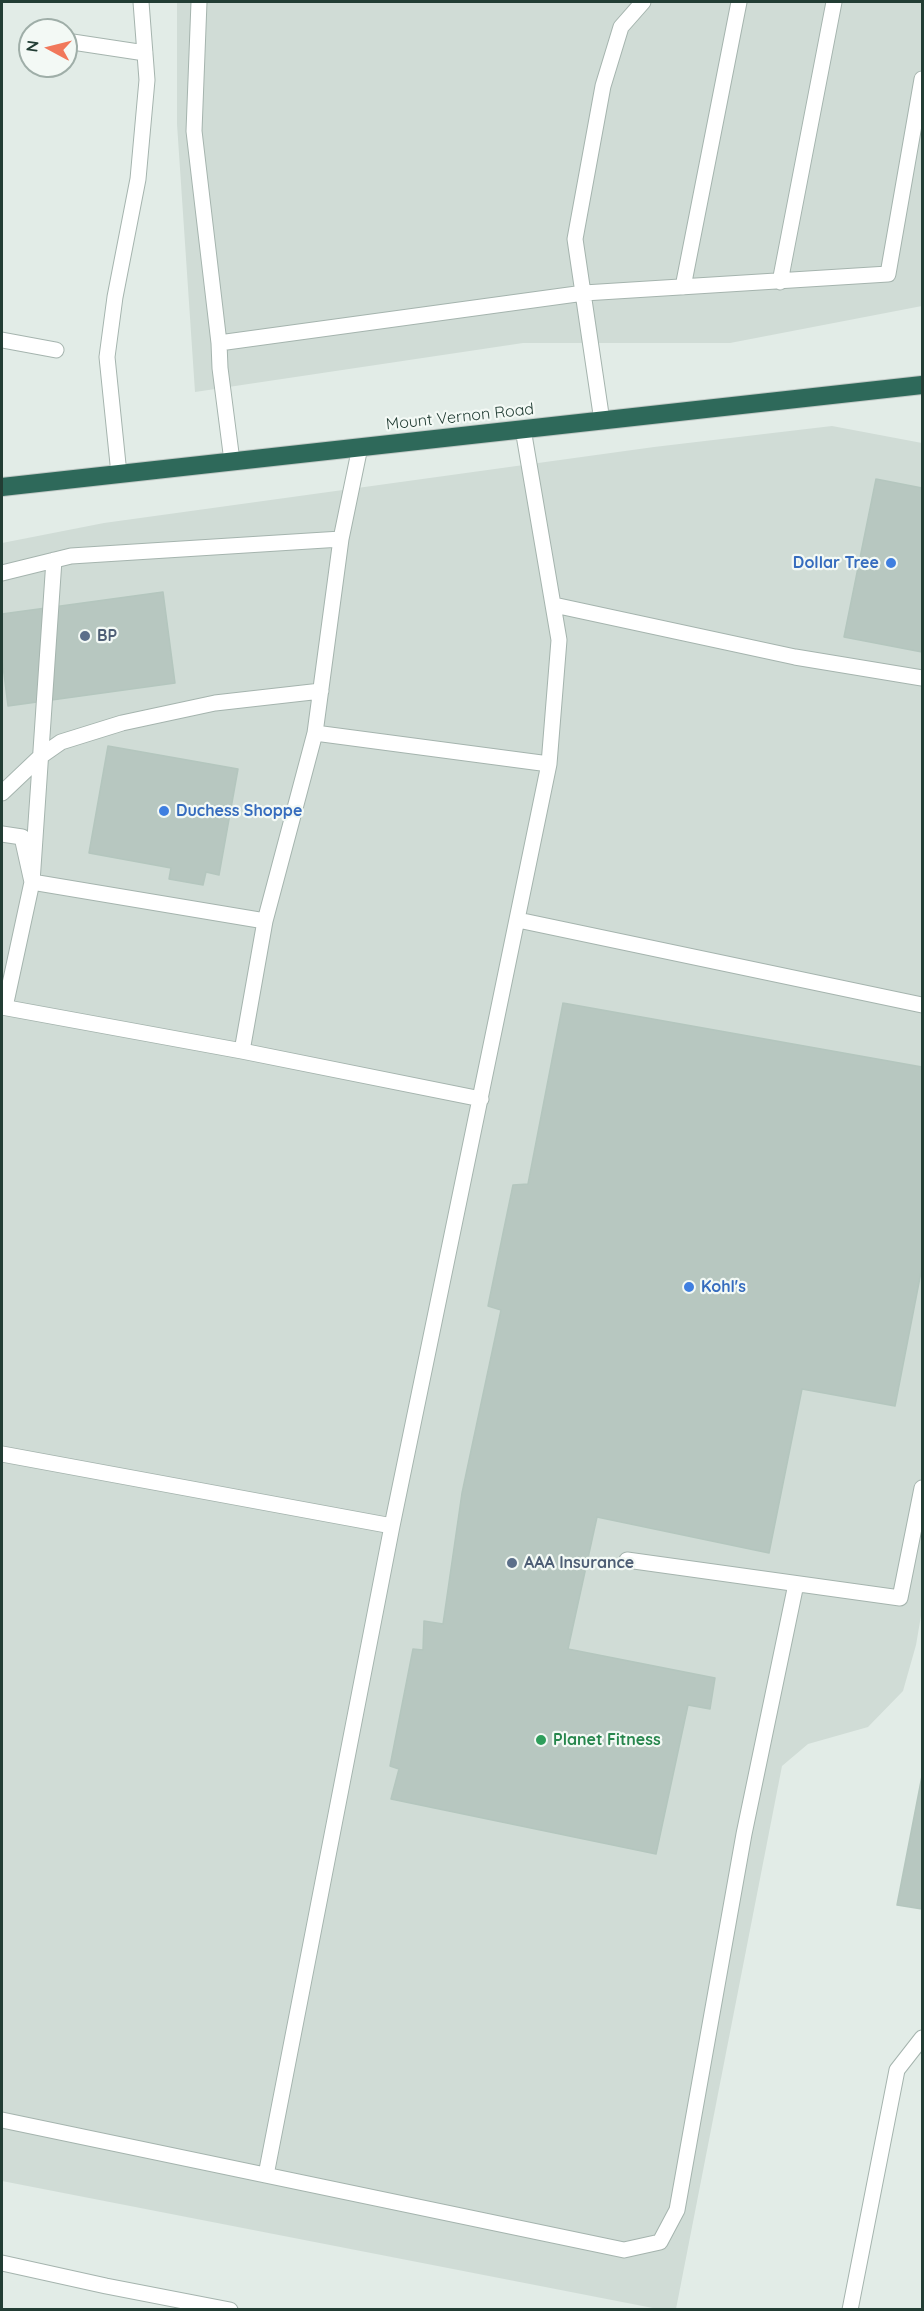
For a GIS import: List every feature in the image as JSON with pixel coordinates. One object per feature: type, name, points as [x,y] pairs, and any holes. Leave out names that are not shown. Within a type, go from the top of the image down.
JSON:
[{"type":"highway","name":"Mount Vernon Road","points":[[2,487],[922,385]]},
{"type":"lane","points":[[119,474],[107,357],[115,297],[138,179],[147,80],[141,2]]},
{"type":"lane","points":[[199,2],[194,131],[232,461]]},
{"type":"lane","points":[[602,421],[575,240],[603,86],[621,27],[643,2]]},
{"type":"lane","points":[[683,287],[739,2]]},
{"type":"lane","points":[[780,282],[834,2]]},
{"type":"lane","points":[[78,43],[145,53]]},
{"type":"lane","points":[[219,343],[584,293],[888,274],[922,79]]},
{"type":"lane","points":[[2,340],[56,350]]},
{"type":"lane","points":[[266,2175],[392,1526],[549,764],[559,640],[524,429]]},
{"type":"lane","points":[[242,1051],[266,921],[315,733],[341,539],[360,447]]},
{"type":"lane","points":[[2,573],[71,556],[341,539]]},
{"type":"lane","points":[[54,560],[33,882],[3,1007],[242,1051],[481,1100]]},
{"type":"lane","points":[[554,605],[795,657],[922,678]]},
{"type":"lane","points":[[2,793],[41,756],[61,742],[122,723],[215,703],[321,691]]},
{"type":"lane","points":[[315,733],[549,764]]},
{"type":"lane","points":[[2,834],[22,837],[33,882]]},
{"type":"lane","points":[[33,882],[266,921]]},
{"type":"lane","points":[[518,920],[922,1005]]},
{"type":"lane","points":[[2,1454],[392,1526]]},
{"type":"lane","points":[[627,1560],[900,1598],[922,1488]]},
{"type":"lane","points":[[2,2120],[624,2250],[660,2242],[677,2210],[744,1834],[796,1584]]},
{"type":"lane","points":[[850,2310],[897,2070],[922,2038]]},
{"type":"lane","points":[[2,2263],[230,2310]]},
{"type":"shaded area","points":[[177,2],[922,2],[922,306],[730,343],[523,343],[195,392],[177,124]]},
{"type":"shaded area","points":[[832,426],[922,443],[922,1610],[916,1645],[903,1691],[868,1727],[808,1744],[782,1766],[676,2309],[658,2309],[2,2181],[2,543],[104,523],[654,447]]},
{"type":"building","name":"Dollar Tree","points":[[876,479],[922,488],[922,652],[844,637]]},
{"type":"building","name":"BP","points":[[163,592],[175,683],[8,706],[2,658],[2,614]]},
{"type":"building","name":"Duchess Shoppe","points":[[108,746],[238,769],[219,875],[206,872],[203,885],[169,879],[171,868],[89,853]]},
{"type":"building","points":[[563,1003],[922,1067],[922,1267],[895,1406],[802,1389],[769,1553],[597,1517],[568,1649],[715,1678],[710,1709],[688,1705],[656,1854],[391,1799],[399,1769],[390,1766],[413,1649],[423,1650],[424,1621],[443,1624],[462,1493],[501,1310],[488,1306],[513,1185],[528,1184]]},
{"type":"building","points":[[922,1776],[922,1909],[897,1905]]},
{"type":"place","name":"Dollar Tree","points":[[891,563]]},
{"type":"place","name":"BP","points":[[85,636]]},
{"type":"place","name":"Duchess Shoppe","points":[[164,811]]},
{"type":"place","name":"Kohl's","points":[[689,1287]]},
{"type":"place","name":"AAA Insurance","points":[[512,1563]]},
{"type":"place","name":"Planet Fitness","points":[[541,1740]]}]
